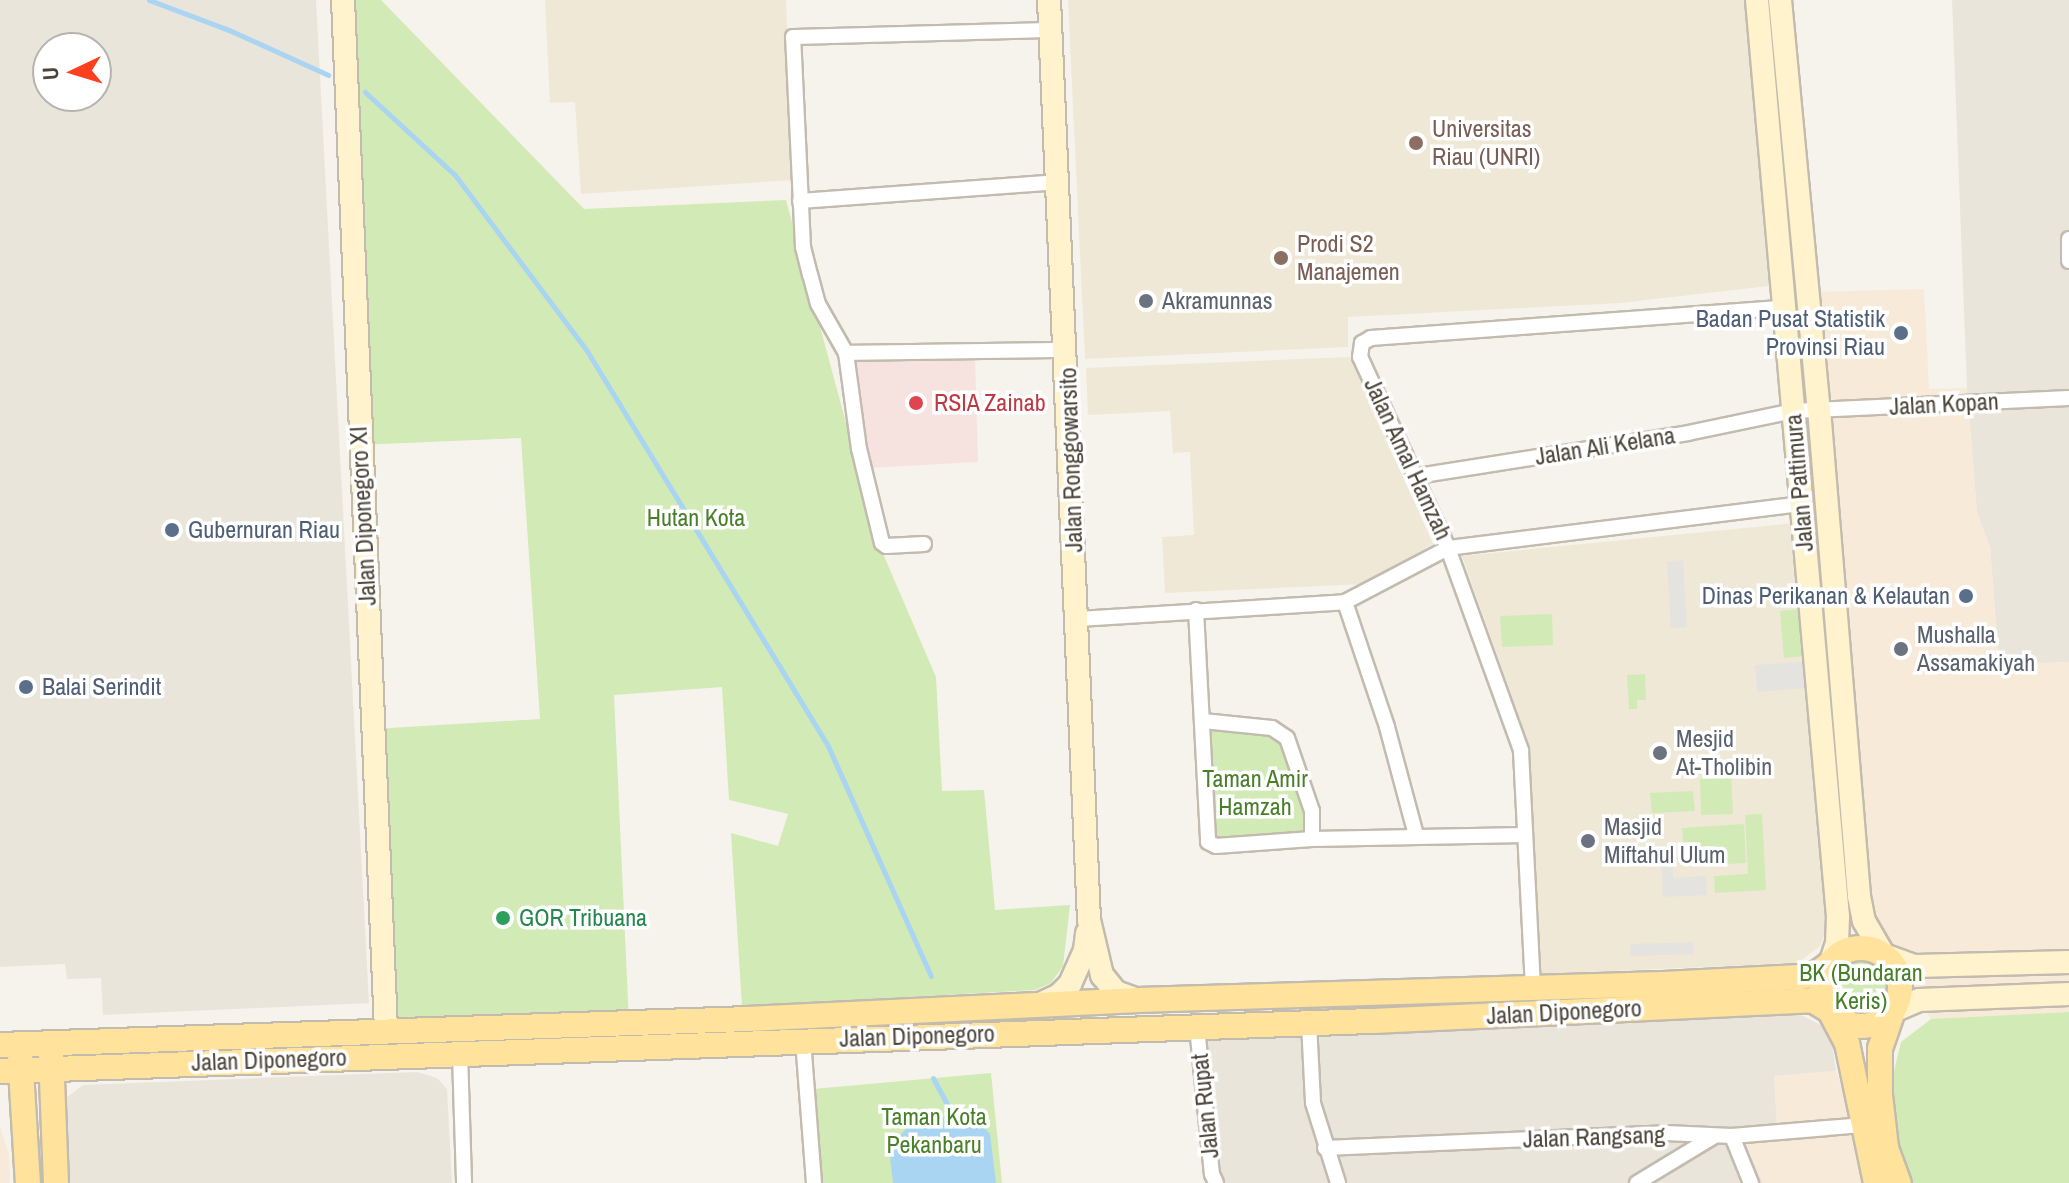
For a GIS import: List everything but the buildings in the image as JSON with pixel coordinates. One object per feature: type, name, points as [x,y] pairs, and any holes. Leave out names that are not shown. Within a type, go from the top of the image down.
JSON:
[{"type":"main road","name":"Jalan Diponegoro XI","points":[[343,0],[386,1031]]},
{"type":"main road","name":"Jalan Ronggowarsito","points":[[1038,1005],[1059,995],[1070,984],[1085,950],[1089,920],[1067,350],[1049,0]]},
{"type":"main road","name":"Jalan Pattimura","points":[[1757,0],[1838,916],[1837,943],[1830,964]]},
{"type":"main road","name":"Jalan Pattimura","points":[[1780,0],[1819,409],[1859,896],[1868,932],[1884,955]]},
{"type":"main road","name":"Jalan Ronggowarsito","points":[[1089,920],[1102,975],[1116,992],[1138,1000]]},
{"type":"main road","points":[[1876,1183],[1847,1043],[1822,988],[1830,964],[1846,951],[1857,948],[1915,966],[2069,962]]},
{"type":"main road","points":[[1884,955],[1900,979],[1898,1001],[1880,1048],[1880,1095],[1886,1148],[1899,1183]]},
{"type":"main road","name":"Jalan Diponegoro","points":[[11,1071],[460,1054],[576,1037],[1038,1005],[1800,977],[1816,974],[1830,964]]},
{"type":"main road","points":[[1372,994],[1373,1021]]},
{"type":"main road","points":[[1830,1011],[1849,1024],[1861,1026],[1873,1025],[1893,1011],[1919,1000],[2069,994]]},
{"type":"main road","name":"Jalan Diponegoro","points":[[10,1044],[386,1031],[803,1040],[1373,1021],[1802,1000],[1822,1004],[1830,1011]]},
{"type":"main road","points":[[51,1043],[56,1183]]},
{"type":"main road","points":[[10,1044],[11,1071],[28,1183]]},
{"type":"street","points":[[924,544],[886,546],[882,543],[859,449],[846,353],[818,304],[803,247],[793,37],[1050,30]]},
{"type":"street","points":[[800,201],[1059,182]]},
{"type":"street","points":[[2069,239],[2069,261]]},
{"type":"street","name":"Jalan Amal Hamzah","points":[[1533,988],[1521,750],[1448,548],[1360,357],[1362,343],[1371,338],[1783,308]]},
{"type":"street","points":[[846,353],[1067,350]]},
{"type":"street","name":"Jalan Kopan","points":[[1793,411],[2069,398]]},
{"type":"street","name":"Jalan Ali Kelana","points":[[1417,476],[1688,433],[1793,411]]},
{"type":"street","points":[[1078,619],[1345,602],[1448,548],[1801,504]]},
{"type":"street","points":[[1345,602],[1387,727],[1416,835]]},
{"type":"street","points":[[1196,610],[1208,842],[1216,846],[1416,835],[1525,835]]},
{"type":"street","points":[[1203,721],[1272,728],[1287,738],[1312,811],[1312,839]]},
{"type":"street","points":[[1309,1023],[1313,1103],[1338,1183]]},
{"type":"street","name":"Jalan Rupat","points":[[1197,1027],[1212,1174],[1216,1183]]},
{"type":"street","points":[[803,1040],[814,1183]]},
{"type":"street","points":[[460,1054],[464,1183]]},
{"type":"street","name":"Jalan Rangsang","points":[[1325,1148],[1666,1133],[1732,1136],[1862,1125]]},
{"type":"street","points":[[1638,1183],[1713,1136]]},
{"type":"street","points":[[1732,1136],[1751,1183]]},
{"type":"shaded area","name":"Gubernuran Riau","points":[[0,0],[316,0],[369,1003],[103,1015],[101,978],[67,979],[65,964],[0,967]]},
{"type":"shaded area","points":[[545,0],[786,0],[793,180],[581,194],[575,102],[550,103]]},
{"type":"shaded area","name":"Universitas Riau (UNRI)","points":[[1068,0],[1747,0],[1769,286],[1620,303],[1348,317],[1348,347],[1085,359]]},
{"type":"shaded area","points":[[1952,0],[2069,0],[2069,662],[1999,665],[1990,547],[1977,513],[1967,388]]},
{"type":"shaded area","points":[[1924,289],[1929,389],[1967,388],[1977,513],[1990,547],[1999,665],[2069,662],[2069,1012],[1931,1019],[1875,924],[1816,292]]},
{"type":"shaded area","name":"RSIA Zainab","points":[[975,354],[978,462],[868,468],[852,358]]},
{"type":"shaded area","points":[[1350,357],[1433,544],[1363,584],[1165,593],[1162,537],[1194,535],[1190,452],[1173,453],[1170,411],[1088,415],[1086,368]]},
{"type":"shaded area","points":[[1794,523],[1828,901],[1827,928],[1820,946],[1798,963],[1542,974],[1538,967],[1527,739],[1462,556]]},
{"type":"shaded area","points":[[1683,560],[1687,627],[1671,628],[1667,562]]},
{"type":"shaded area","points":[[1805,662],[1807,688],[1757,692],[1755,665]]},
{"type":"shaded area","points":[[1672,846],[1673,878],[1706,876],[1707,895],[1663,897],[1661,847]]},
{"type":"shaded area","points":[[1693,942],[1694,954],[1631,956],[1630,944]]},
{"type":"shaded area","points":[[1801,1015],[1823,1026],[1832,1042],[1836,1071],[1774,1076],[1778,1138],[1744,1141],[1763,1183],[1216,1183],[1199,1040]]},
{"type":"shaded area","points":[[1836,1071],[1853,1119],[1861,1183],[1763,1183],[1744,1140],[1778,1138],[1774,1076]]},
{"type":"shaded area","points":[[417,1072],[437,1078],[447,1089],[452,1183],[63,1183],[61,1113],[66,1098],[83,1085]]},
{"type":"shaded area","points":[[0,1126],[9,1154],[10,1183],[0,1183]]},
{"type":"green space","name":"Hutan Kota","points":[[344,0],[381,0],[584,209],[786,200],[878,542],[936,677],[942,791],[984,790],[995,910],[1070,905],[1063,966],[1051,983],[1035,990],[742,1006],[731,833],[778,846],[788,814],[729,800],[722,687],[614,695],[629,1023],[386,1030],[373,729],[540,719],[521,438],[359,445]]},
{"type":"green space","points":[[1801,609],[1805,656],[1784,658],[1780,611]]},
{"type":"green space","points":[[1552,614],[1553,645],[1502,647],[1500,616]]},
{"type":"green space","points":[[1645,674],[1646,700],[1637,700],[1637,709],[1629,709],[1627,675]]},
{"type":"green space","name":"Taman Amir Hamzah","points":[[1203,721],[1287,738],[1312,839],[1208,842]]},
{"type":"green space","points":[[1731,777],[1733,814],[1701,815],[1700,779]]},
{"type":"green space","points":[[1693,791],[1695,811],[1652,813],[1650,793]]},
{"type":"green space","points":[[1762,814],[1766,890],[1715,893],[1714,876],[1748,874],[1745,815]]},
{"type":"green space","points":[[1744,824],[1746,863],[1685,866],[1682,828]]},
{"type":"green space","name":"BK (Bundaran Keris)","points":[[1861,961],[1879,969],[1887,987],[1879,1005],[1861,1013],[1843,1005],[1835,987],[1843,969]]},
{"type":"green space","points":[[2069,1012],[2069,1183],[1906,1183],[1888,1096],[1901,1042],[1931,1019]]},
{"type":"green space","name":"Taman Kota Pekanbaru","points":[[991,1073],[1002,1183],[822,1183],[813,1089]]},
{"type":"water","points":[[971,1113],[990,1134],[996,1183],[893,1183],[889,1148],[912,1122]]},
{"type":"waterway","points":[[149,0],[229,30],[328,75]]},
{"type":"waterway","points":[[365,92],[455,175],[587,351],[828,746],[931,976]]},
{"type":"waterway","points":[[933,1078],[953,1115]]},
{"type":"place","name":"Universitas Riau (UNRI)","points":[[1416,143]]},
{"type":"place","name":"Prodi S2 Manajemen","points":[[1281,258]]},
{"type":"place","name":"Akramunnas","points":[[1146,301]]},
{"type":"place","name":"Badan Pusat Statistik Provinsi Riau","points":[[1901,333]]},
{"type":"place","name":"RSIA Zainab","points":[[916,403]]},
{"type":"place","name":"Gubernuran Riau","points":[[172,530]]},
{"type":"place","name":"Dinas Perikanan & Kelautan","points":[[1966,596]]},
{"type":"place","name":"Mushalla Assamakiyah","points":[[1901,649]]},
{"type":"place","name":"Balai Serindit","points":[[26,687]]},
{"type":"place","name":"Mesjid At-Tholibin","points":[[1660,753]]},
{"type":"place","name":"Masjid Miftahul Ulum","points":[[1588,841]]},
{"type":"place","name":"GOR Tribuana","points":[[503,918]]}]
